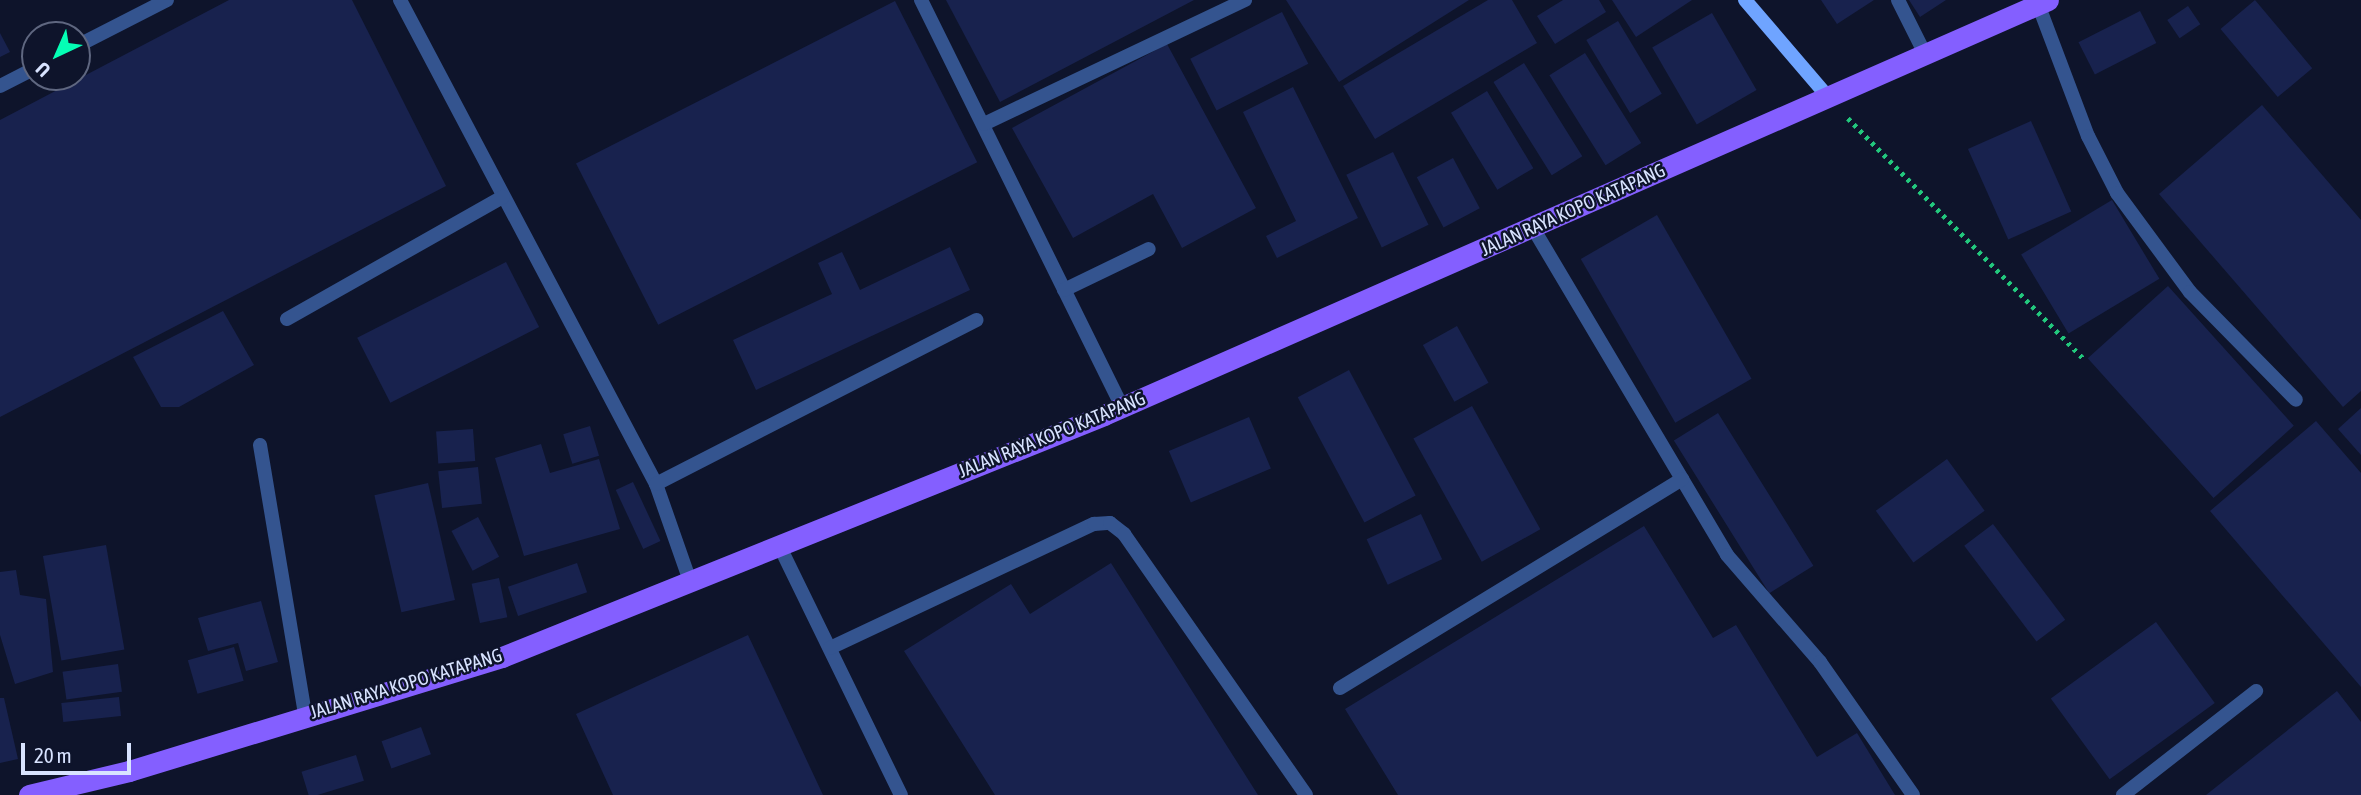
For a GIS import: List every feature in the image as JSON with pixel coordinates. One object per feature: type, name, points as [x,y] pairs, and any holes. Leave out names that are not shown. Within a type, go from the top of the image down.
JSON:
[{"type":"main road","name":"JALAN RAYA KOPO KATAPANG","points":[[29,795],[241,738],[305,714],[470,668],[691,581],[1122,407],[1533,228],[1924,52],[2043,2]]},
{"type":"street","points":[[91,39],[167,0]]},
{"type":"street","points":[[400,0],[656,484],[691,581]]},
{"type":"street","points":[[921,0],[1122,407]]},
{"type":"street","points":[[984,124],[1245,0]]},
{"type":"street","points":[[1745,0],[1828,97]]},
{"type":"street","points":[[1898,0],[1924,52]]},
{"type":"street","points":[[2043,2],[2088,136],[2117,193],[2190,292],[2296,400]]},
{"type":"street","points":[[0,86],[21,75]]},
{"type":"street","points":[[287,320],[503,197]]},
{"type":"street","points":[[1533,228],[1727,555],[1820,662],[1913,795]]},
{"type":"street","points":[[1064,290],[1149,249]]},
{"type":"street","points":[[656,484],[977,320]]},
{"type":"street","points":[[260,445],[305,714]]},
{"type":"street","points":[[1340,688],[1682,479]]},
{"type":"street","points":[[830,648],[1094,524],[1111,523],[1124,534],[1306,795]]},
{"type":"street","points":[[779,545],[901,795]]},
{"type":"street","points":[[2123,795],[2256,691]]},
{"type":"path","points":[[1828,97],[2083,358]]},
{"type":"building","points":[[229,0],[352,0],[446,186],[0,417],[0,120],[55,91],[91,91],[91,72]]},
{"type":"building","points":[[946,0],[1194,0],[1000,102]]},
{"type":"building","points":[[1286,0],[1469,0],[1339,82]]},
{"type":"building","points":[[1488,0],[1512,0],[1537,43],[1375,139],[1343,86]]},
{"type":"building","points":[[1563,0],[1599,0],[1606,12],[1555,44],[1537,16]]},
{"type":"building","points":[[1612,0],[1692,0],[1636,37]]},
{"type":"building","points":[[1821,0],[1874,0],[1837,24]]},
{"type":"building","points":[[1909,0],[1946,0],[1920,17]]},
{"type":"building","points":[[2255,0],[2312,68],[2278,97],[2221,29]]},
{"type":"building","points":[[895,1],[977,162],[658,325],[576,164]]},
{"type":"building","points":[[2188,6],[2200,24],[2180,38],[2167,20]]},
{"type":"building","points":[[2140,11],[2156,43],[2095,74],[2079,42]]},
{"type":"building","points":[[1282,12],[1308,64],[1217,110],[1190,59]]},
{"type":"building","points":[[1712,13],[1756,90],[1697,125],[1652,48]]},
{"type":"building","points":[[1618,21],[1662,94],[1630,113],[1586,40]]},
{"type":"building","points":[[0,33],[10,52],[0,57]]},
{"type":"building","points":[[1167,44],[1256,208],[1182,248],[1153,194],[1073,238],[1012,128]]},
{"type":"building","points":[[1585,53],[1641,143],[1606,165],[1549,75]]},
{"type":"building","points":[[1524,63],[1582,156],[1552,175],[1493,82]]},
{"type":"building","points":[[1293,87],[1358,218],[1277,258],[1266,236],[1296,221],[1243,112]]},
{"type":"building","points":[[1487,91],[1533,168],[1497,190],[1451,113]]},
{"type":"building","points":[[2262,105],[2361,220],[2361,391],[2343,407],[2159,194]]},
{"type":"building","points":[[2031,121],[2071,211],[2008,240],[1968,149]]},
{"type":"building","points":[[1393,152],[1429,225],[1382,248],[1346,175]]},
{"type":"building","points":[[1453,158],[1480,208],[1444,228],[1417,177]]},
{"type":"building","points":[[2112,200],[2159,279],[2069,333],[2021,255]]},
{"type":"building","points":[[1657,215],[1752,379],[1675,423],[1581,259]]},
{"type":"building","points":[[950,247],[970,290],[756,390],[733,340],[832,294],[818,263],[842,252],[860,290]]},
{"type":"building","points":[[506,262],[539,327],[390,403],[357,338]]},
{"type":"building","points":[[2168,286],[2294,426],[2214,498],[2088,358]]},
{"type":"building","points":[[223,311],[254,365],[179,407],[161,407],[133,357]]},
{"type":"building","points":[[1457,326],[1489,383],[1454,402],[1423,345]]},
{"type":"building","points":[[1349,370],[1416,495],[1364,523],[1298,397]]},
{"type":"building","points":[[1472,406],[1540,529],[1482,562],[1413,438]]},
{"type":"building","points":[[2361,408],[2361,455],[2338,429]]},
{"type":"building","points":[[1718,413],[1813,566],[1769,593],[1674,441]]},
{"type":"building","points":[[1249,417],[1271,469],[1191,503],[1169,451]]},
{"type":"building","points":[[2316,421],[2361,473],[2361,687],[2210,511]]},
{"type":"building","points":[[590,426],[599,456],[572,464],[563,434]]},
{"type":"building","points":[[473,429],[475,461],[438,464],[436,432]]},
{"type":"building","points":[[541,444],[550,473],[599,459],[620,529],[524,556],[495,458]]},
{"type":"building","points":[[1947,459],[1985,511],[1913,563],[1876,511]]},
{"type":"building","points":[[478,467],[482,504],[442,508],[438,471]]},
{"type":"building","points":[[633,482],[660,541],[643,549],[616,490]]},
{"type":"building","points":[[428,483],[455,600],[401,612],[374,495]]},
{"type":"building","points":[[1421,514],[1442,559],[1388,585],[1367,539]]},
{"type":"building","points":[[478,517],[499,557],[473,571],[452,531]]},
{"type":"building","points":[[1993,524],[2065,620],[2036,642],[1964,546]]},
{"type":"building","points":[[1644,526],[1713,638],[1736,625],[1817,757],[1857,733],[1895,795],[1398,795],[1345,709]]},
{"type":"building","points":[[106,545],[124,649],[61,661],[43,556]]},
{"type":"building","points":[[577,563],[587,592],[518,616],[508,587]]},
{"type":"building","points":[[1111,563],[1258,795],[995,795],[904,651],[1011,584],[1030,614]]},
{"type":"building","points":[[16,570],[20,595],[46,599],[53,672],[15,684],[0,635],[0,572]]},
{"type":"building","points":[[499,578],[507,617],[480,623],[472,584]]},
{"type":"building","points":[[261,601],[278,662],[246,671],[238,643],[208,651],[198,618]]},
{"type":"building","points":[[2156,622],[2215,703],[2110,779],[2051,698]]},
{"type":"building","points":[[748,635],[823,795],[613,795],[576,714]]},
{"type":"building","points":[[234,647],[244,681],[198,694],[188,660]]},
{"type":"building","points":[[118,664],[122,692],[66,700],[63,672]]},
{"type":"building","points":[[2337,691],[2361,722],[2361,795],[2206,795]]},
{"type":"building","points":[[119,697],[121,716],[63,722],[61,703]]},
{"type":"building","points":[[0,698],[4,698],[18,759],[0,763]]},
{"type":"building","points":[[421,727],[431,754],[391,769],[382,741]]},
{"type":"building","points":[[356,755],[364,781],[318,795],[309,795],[301,772]]}]
